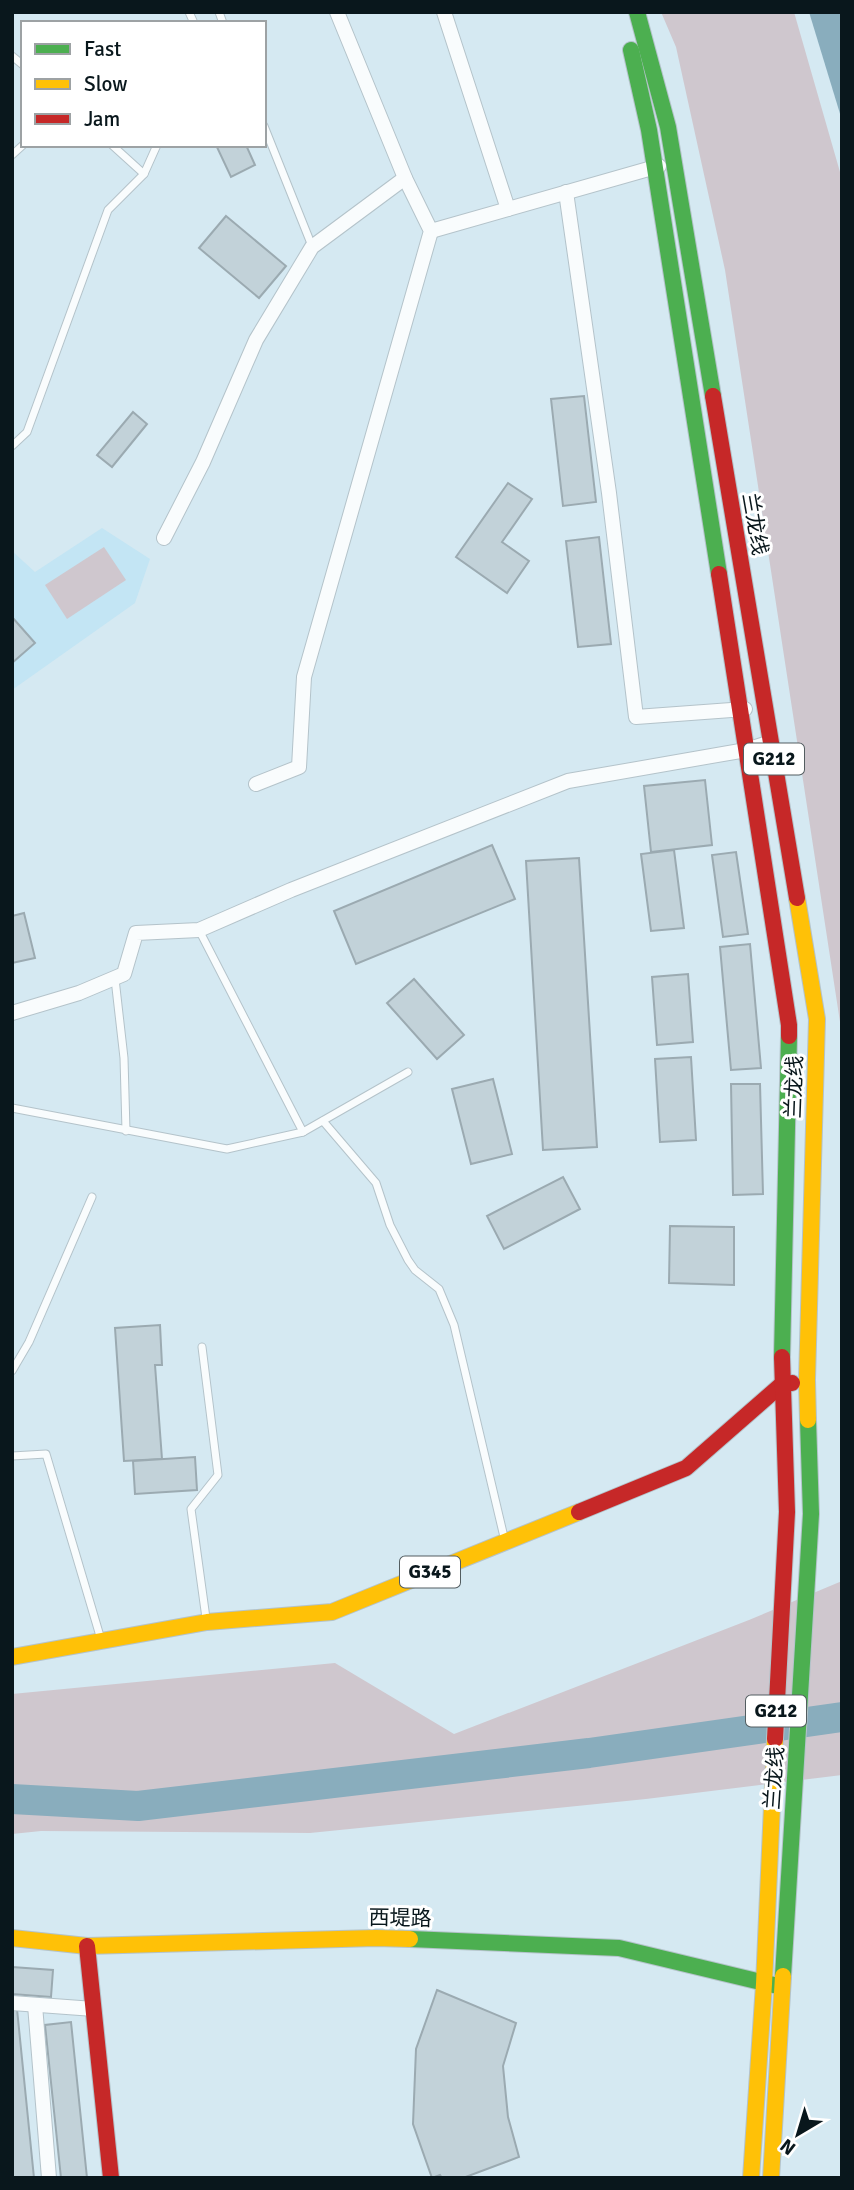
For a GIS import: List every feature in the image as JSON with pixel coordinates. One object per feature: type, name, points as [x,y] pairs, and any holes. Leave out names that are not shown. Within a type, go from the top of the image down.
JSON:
[{"type":"main road","name":"兰龙线","points":[[622,12],[649,130],[789,1025],[781,1385],[787,1511],[764,1984],[751,2178]]},
{"type":"main road","name":"兰龙线","points":[[637,12],[668,127],[817,1019],[807,1380],[811,1514],[771,2178]]},
{"type":"main road","points":[[781,1385],[807,1380]]},
{"type":"main road","name":"G345","points":[[12,1657],[207,1622],[332,1612],[686,1468],[781,1385]]},
{"type":"main road","name":"西堤路","points":[[12,1938],[87,1946],[376,1938],[618,1948],[782,1987]]},
{"type":"main road","points":[[87,1946],[111,2178]]},
{"type":"street","points":[[256,784],[299,767],[304,677],[431,231],[405,178],[337,12]]},
{"type":"street","points":[[444,12],[508,209]]},
{"type":"street","points":[[431,231],[673,161]]},
{"type":"street","points":[[164,538],[203,462],[256,340],[312,247],[405,178]]},
{"type":"street","points":[[566,192],[609,493],[636,718],[765,706]]},
{"type":"street","points":[[12,1013],[79,993],[124,974],[136,933],[199,930],[291,890],[568,781],[746,750],[771,742]]},
{"type":"street","points":[[12,2003],[94,2009]]},
{"type":"street","points":[[35,2005],[49,2178]]},
{"type":"lane","points":[[12,56],[21,64],[12,68]]},
{"type":"lane","points":[[266,131],[312,247]]},
{"type":"lane","points":[[114,147],[144,174]]},
{"type":"lane","points":[[12,446],[27,432],[108,210],[144,174],[155,147]]},
{"type":"lane","points":[[199,930],[303,1132]]},
{"type":"lane","points":[[115,978],[124,1058],[126,1131]]},
{"type":"lane","points":[[12,1108],[227,1149],[303,1132],[408,1072]]},
{"type":"lane","points":[[323,1121],[376,1183],[390,1224],[408,1260],[415,1270],[439,1289],[454,1325],[505,1542]]},
{"type":"lane","points":[[12,1371],[29,1342],[92,1197]]},
{"type":"lane","points":[[202,1347],[218,1475],[191,1509],[207,1622]]},
{"type":"lane","points":[[12,1456],[46,1454],[101,1641]]},
{"type":"shaded area","points":[[661,12],[794,12],[842,179],[842,1035],[725,270],[676,47]]},
{"type":"shaded area","points":[[809,12],[842,12],[842,119],[841,117]]},
{"type":"shaded area","points":[[102,528],[150,559],[135,603],[12,690],[12,551],[35,572]]},
{"type":"shaded area","points":[[104,547],[126,580],[67,619],[45,585]]},
{"type":"shaded area","points":[[842,1581],[842,1775],[646,1799],[310,1833],[41,1831],[12,1834],[12,1694],[335,1663],[454,1734],[749,1620]]},
{"type":"building","points":[[217,147],[247,147],[255,165],[231,177]]},
{"type":"building","points":[[226,216],[286,266],[259,298],[199,248]]},
{"type":"building","points":[[584,396],[596,502],[563,506],[551,399]]},
{"type":"building","points":[[133,412],[147,424],[112,467],[97,455]]},
{"type":"building","points":[[508,483],[532,499],[502,542],[529,561],[507,593],[456,557]]},
{"type":"building","points":[[599,537],[611,644],[578,647],[566,541]]},
{"type":"building","points":[[12,617],[35,643],[12,663]]},
{"type":"building","points":[[705,780],[712,845],[651,852],[644,786]]},
{"type":"building","points":[[492,845],[515,899],[356,964],[334,911]]},
{"type":"building","points":[[674,850],[684,928],[651,931],[641,854]]},
{"type":"building","points":[[736,852],[748,934],[723,937],[712,855]]},
{"type":"building","points":[[579,858],[597,1147],[543,1150],[526,861]]},
{"type":"building","points":[[24,913],[35,958],[12,963],[12,916]]},
{"type":"building","points":[[750,944],[761,1068],[731,1070],[720,947]]},
{"type":"building","points":[[688,974],[693,1042],[657,1045],[652,977]]},
{"type":"building","points":[[414,979],[464,1035],[437,1059],[387,1003]]},
{"type":"building","points":[[691,1057],[696,1140],[660,1142],[655,1059]]},
{"type":"building","points":[[493,1079],[512,1154],[471,1164],[452,1089]]},
{"type":"building","points":[[731,1084],[760,1084],[763,1194],[733,1195]]},
{"type":"building","points":[[563,1177],[580,1209],[504,1249],[487,1216]]},
{"type":"building","points":[[670,1226],[734,1227],[734,1285],[669,1283]]},
{"type":"building","points":[[160,1325],[162,1365],[155,1365],[162,1459],[124,1461],[115,1328]]},
{"type":"building","points":[[195,1457],[197,1490],[135,1494],[133,1461]]},
{"type":"building","points":[[12,1967],[53,1970],[51,1997],[12,1994]]},
{"type":"building","points":[[437,1990],[516,2023],[503,2066],[508,2117],[519,2157],[463,2178],[442,2178],[440,2175],[432,2178],[413,2124],[416,2049]]},
{"type":"building","points":[[12,2009],[17,2009],[34,2178],[12,2178]]},
{"type":"building","points":[[71,2022],[87,2178],[61,2178],[45,2025]]},
{"type":"waterway","points":[[12,1799],[138,1806],[589,1753],[842,1717]]},
{"type":"traffic: fast","points":[[637,12],[668,127],[713,396]]},
{"type":"traffic: fast","points":[[631,50],[649,130],[719,574]]},
{"type":"traffic: fast","points":[[782,1357],[789,1036]]},
{"type":"traffic: fast","points":[[783,1976],[811,1514],[808,1420]]},
{"type":"traffic: fast","points":[[410,1939],[619,1948],[778,1986]]},
{"type":"traffic: slow","points":[[797,898],[817,1019],[808,1420]]},
{"type":"traffic: slow","points":[[12,1657],[207,1622],[332,1612],[579,1512]]},
{"type":"traffic: slow","points":[[751,2178],[764,1984],[775,1739]]},
{"type":"traffic: slow","points":[[12,1938],[87,1946],[410,1939]]},
{"type":"traffic: slow","points":[[771,2178],[783,1976]]},
{"type":"traffic: jam","points":[[713,396],[797,898]]},
{"type":"traffic: jam","points":[[719,574],[789,1036]]},
{"type":"traffic: jam","points":[[775,1739],[787,1512],[782,1357]]},
{"type":"traffic: jam","points":[[579,1512],[686,1468],[781,1385],[792,1383]]},
{"type":"traffic: jam","points":[[87,1946],[111,2178]]}]
